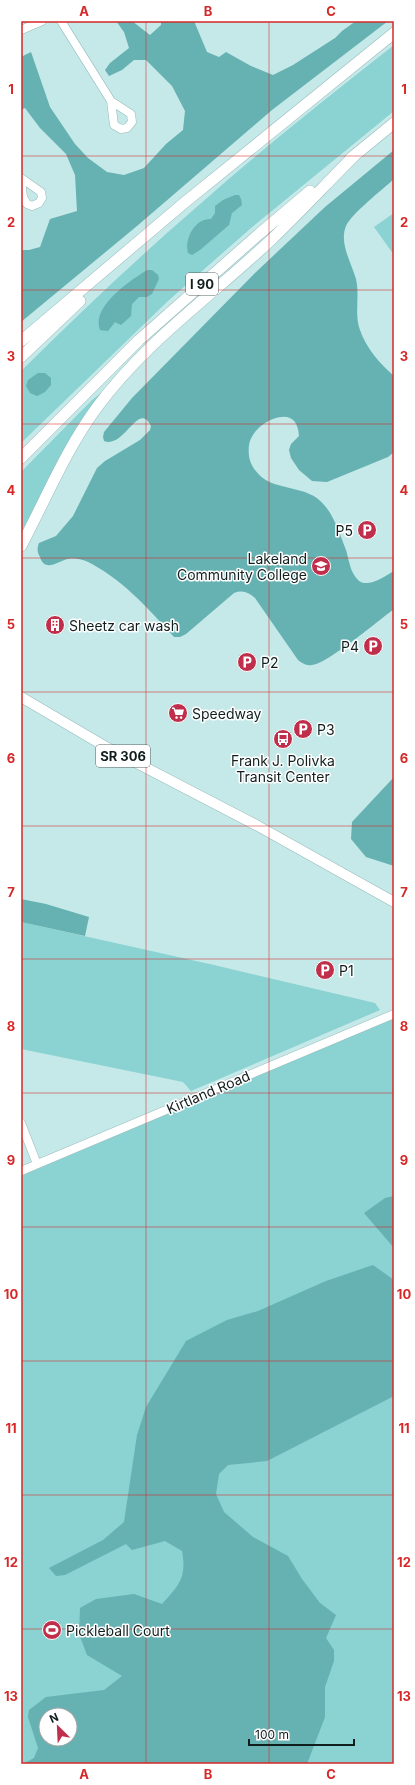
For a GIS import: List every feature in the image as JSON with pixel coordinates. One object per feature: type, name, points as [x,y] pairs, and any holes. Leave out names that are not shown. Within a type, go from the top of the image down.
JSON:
[{"type":"highway","points":[[21,341],[184,203],[394,33]]},
{"type":"highway","name":"I 90","points":[[21,458],[145,334],[259,234],[394,123]]},
{"type":"highway","points":[[21,546],[75,440],[98,405],[126,372],[150,348],[272,239],[355,155]]},
{"type":"highway","points":[[21,357],[184,203]]},
{"type":"main road","name":"SR 306","points":[[21,697],[106,747],[258,826],[394,902]]},
{"type":"street","points":[[21,30],[42,21]]},
{"type":"street","points":[[61,21],[111,101]]},
{"type":"street","name":"Kirtland Road","points":[[21,1171],[394,1014]]},
{"type":"street","points":[[21,1123],[38,1164]]},
{"type":"shaded area","points":[[116,21],[132,21],[150,35],[161,25],[161,21],[194,21],[207,52],[219,57],[226,52],[251,66],[273,75],[293,65],[335,38],[356,21],[388,21],[272,110],[137,226],[21,322],[21,250],[29,250],[40,247],[50,219],[77,211],[75,175],[66,154],[40,128],[25,108],[21,110],[21,57],[31,52],[50,107],[75,144],[88,158],[107,172],[124,175],[144,168],[166,144],[183,130],[185,111],[172,86],[146,60],[134,60],[122,70],[109,76],[105,70],[110,63],[129,48],[124,32]]},
{"type":"shaded area","points":[[394,45],[394,111],[251,228],[168,301],[21,443],[21,371],[83,310],[169,231],[240,169]]},
{"type":"shaded area","points":[[394,150],[394,179],[360,208],[349,221],[344,232],[344,239],[346,252],[356,279],[357,318],[360,330],[374,355],[394,376],[394,452],[388,457],[327,482],[312,481],[299,470],[291,458],[289,450],[291,444],[299,436],[297,425],[288,417],[279,417],[261,426],[252,436],[249,445],[249,458],[255,470],[262,477],[280,486],[309,494],[318,499],[325,506],[337,527],[346,550],[351,570],[358,580],[367,583],[376,581],[394,571],[394,609],[341,650],[319,663],[308,665],[298,660],[255,598],[248,593],[234,593],[186,634],[180,637],[174,637],[133,594],[99,568],[86,561],[75,559],[68,559],[52,565],[42,562],[38,553],[39,543],[56,536],[73,516],[97,468],[105,461],[140,440],[150,430],[151,426],[146,420],[141,418],[136,421],[125,433],[112,442],[104,441],[104,432],[132,398],[255,273],[325,207]]},
{"type":"shaded area","points":[[239,195],[242,205],[232,213],[229,225],[200,250],[192,255],[188,253],[187,247],[192,230],[200,222],[211,219],[215,213],[215,206],[223,200]]},
{"type":"shaded area","points":[[394,213],[394,255],[374,227]]},
{"type":"shaded area","points":[[147,270],[152,270],[158,275],[159,279],[152,294],[147,297],[139,297],[132,304],[131,316],[121,325],[115,322],[108,331],[100,330],[99,321],[101,312],[106,303],[122,287]]},
{"type":"shaded area","points":[[38,373],[45,373],[51,378],[51,385],[45,392],[37,396],[30,393],[26,386],[28,380]]},
{"type":"shaded area","points":[[102,392],[103,394],[21,536],[21,472],[92,400]]},
{"type":"shaded area","points":[[394,777],[394,866],[366,857],[351,839],[352,822]]},
{"type":"shaded area","points":[[21,899],[46,904],[89,917],[85,936],[21,922]]},
{"type":"shaded area","points":[[21,922],[375,1003],[380,1010],[191,1091],[183,1082],[21,1049]]},
{"type":"shaded area","points":[[394,1017],[394,1764],[21,1764],[21,1176]]},
{"type":"shaded area","points":[[394,1196],[394,1248],[364,1213],[385,1198]]},
{"type":"shaded area","points":[[373,1265],[394,1280],[394,1396],[267,1461],[228,1465],[219,1474],[216,1494],[224,1512],[253,1537],[288,1556],[302,1579],[320,1603],[336,1615],[326,1638],[334,1650],[334,1661],[325,1687],[325,1717],[307,1764],[23,1764],[34,1758],[38,1748],[28,1717],[29,1710],[46,1697],[104,1690],[122,1676],[87,1655],[79,1634],[80,1608],[96,1599],[134,1594],[162,1604],[173,1592],[180,1580],[182,1575],[183,1560],[182,1551],[165,1541],[132,1550],[126,1544],[65,1575],[56,1576],[49,1568],[103,1540],[124,1522],[137,1435],[146,1407],[186,1341],[227,1320],[258,1311],[326,1281]]},
{"type":"place","name":"P5","points":[[367,530]]},
{"type":"place","name":"Lakeland Community College","points":[[321,566]]},
{"type":"place","name":"Sheetz car wash","points":[[55,625]]},
{"type":"place","name":"P4","points":[[373,646]]},
{"type":"place","name":"P2","points":[[247,662]]},
{"type":"place","name":"Speedway","points":[[178,713]]},
{"type":"place","name":"P3","points":[[303,729]]},
{"type":"place","name":"Frank J. Polivka Transit Center","points":[[283,739]]},
{"type":"place","name":"P1","points":[[325,970]]},
{"type":"place","name":"Pickleball Court","points":[[52,1630]]}]
